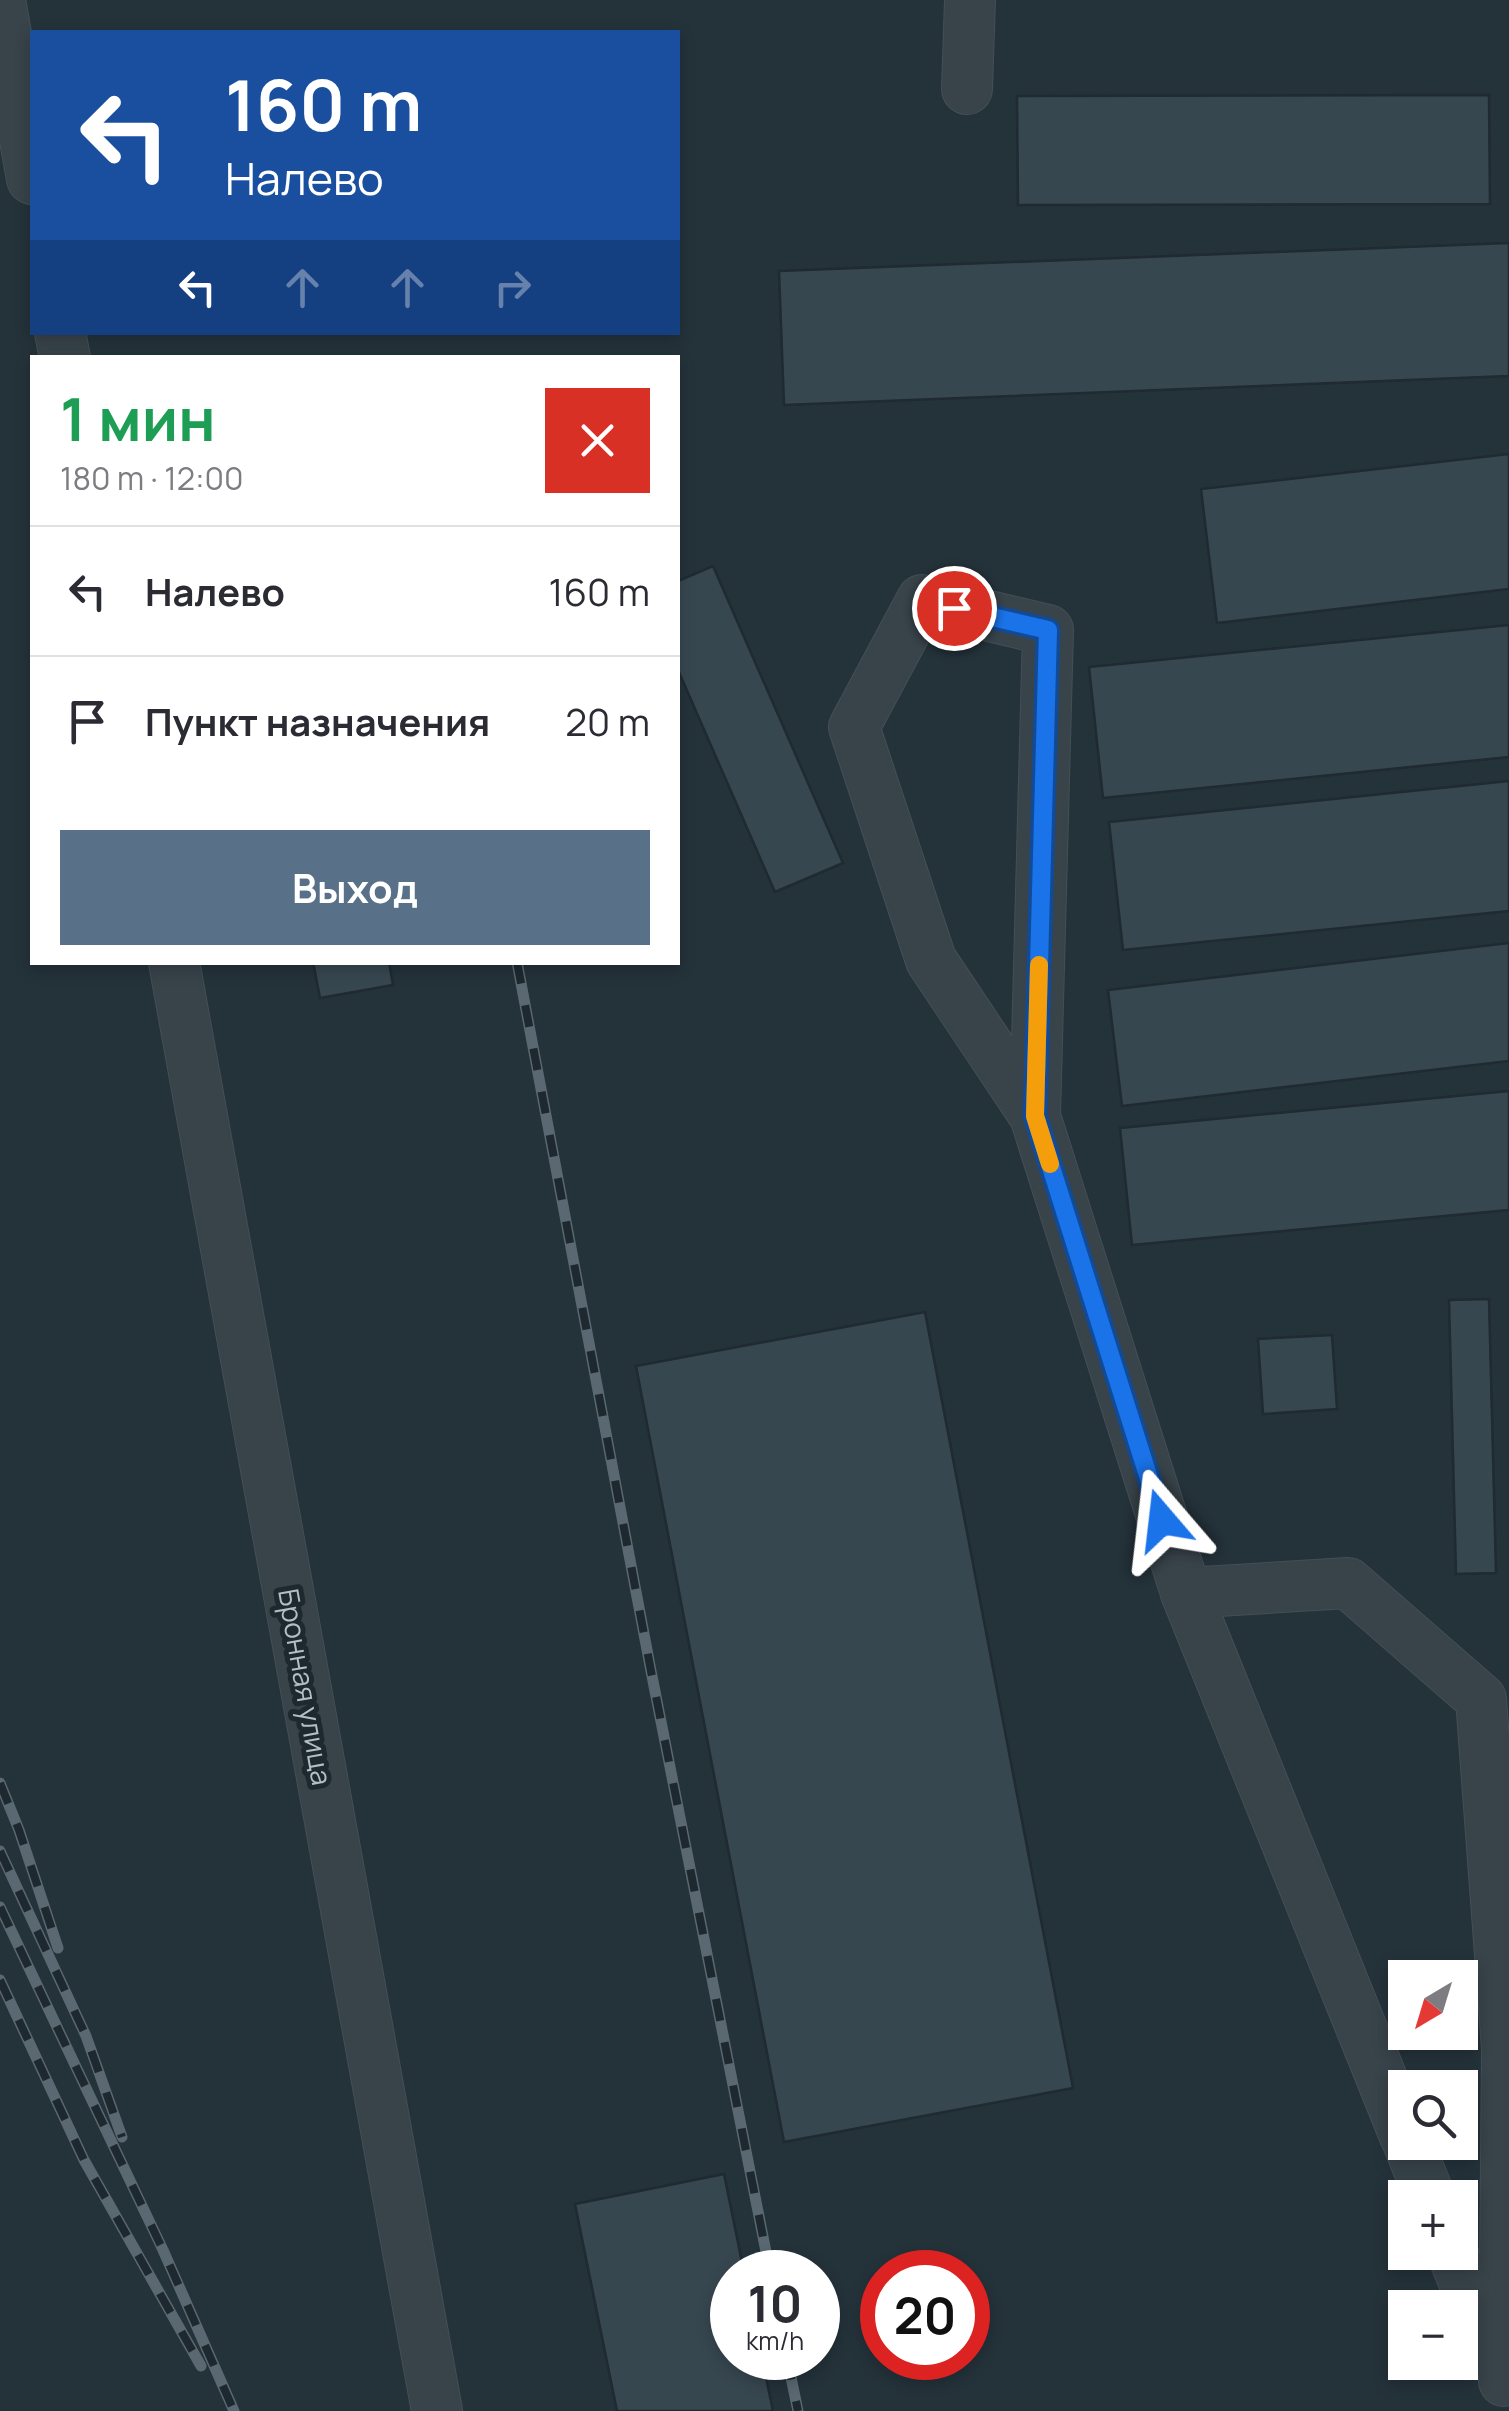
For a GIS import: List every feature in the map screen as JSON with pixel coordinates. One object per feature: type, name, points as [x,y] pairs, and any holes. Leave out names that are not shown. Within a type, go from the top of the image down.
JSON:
[{"type":"lane","points":[[0,0],[30,168]]},
{"type":"lane","points":[[966,89],[970,0]]},
{"type":"lane","points":[[1035,1116],[1048,630],[922,600],[854,727],[931,960],[1035,1116],[1186,1593],[1388,2094]]},
{"type":"lane","name":"Бронная улица","points":[[175,965],[436,2411]]},
{"type":"lane","points":[[1186,1593],[1348,1583],[1481,1700],[1507,2049],[1503,2396]]},
{"type":"lane","points":[[1458,2270],[1503,2396]]},
{"type":"building","points":[[1489,95],[1490,204],[1018,205],[1017,96]]},
{"type":"building","points":[[1509,243],[1509,376],[784,405],[779,271]]},
{"type":"building","points":[[1509,454],[1509,589],[1217,623],[1201,489]]},
{"type":"building","points":[[713,566],[843,863],[775,892],[680,675],[680,580]]},
{"type":"building","points":[[1509,625],[1509,757],[1103,798],[1089,667]]},
{"type":"building","points":[[1509,781],[1509,911],[1123,950],[1109,822]]},
{"type":"building","points":[[1509,943],[1509,1061],[1122,1106],[1108,990]]},
{"type":"building","points":[[314,965],[390,965],[393,985],[320,998]]},
{"type":"building","points":[[1509,1091],[1509,1210],[1132,1245],[1120,1128]]},
{"type":"building","points":[[1489,1299],[1496,1573],[1456,1574],[1449,1300]]},
{"type":"building","points":[[925,1312],[1073,2088],[784,2142],[636,1366]]},
{"type":"building","points":[[1332,1335],[1337,1409],[1263,1414],[1258,1339]]},
{"type":"building","points":[[724,2174],[740,2250],[710,2250],[710,2380],[767,2380],[773,2411],[617,2411],[575,2204]]},
{"type":"railway","points":[[518,965],[766,2250]]},
{"type":"railway","points":[[0,1783],[58,1948]]},
{"type":"railway","points":[[0,1851],[86,2036],[122,2137]]},
{"type":"railway","points":[[0,1907],[163,2250],[234,2411]]},
{"type":"railway","points":[[0,1980],[84,2160],[201,2366]]},
{"type":"railway","points":[[792,2380],[798,2411]]},
{"type":"slow traffic","points":[[1039,965],[1035,1116],[1050,1164]]},
{"type":"route","points":[[954,608],[1048,630],[1035,1116],[1162,1520]]}]
